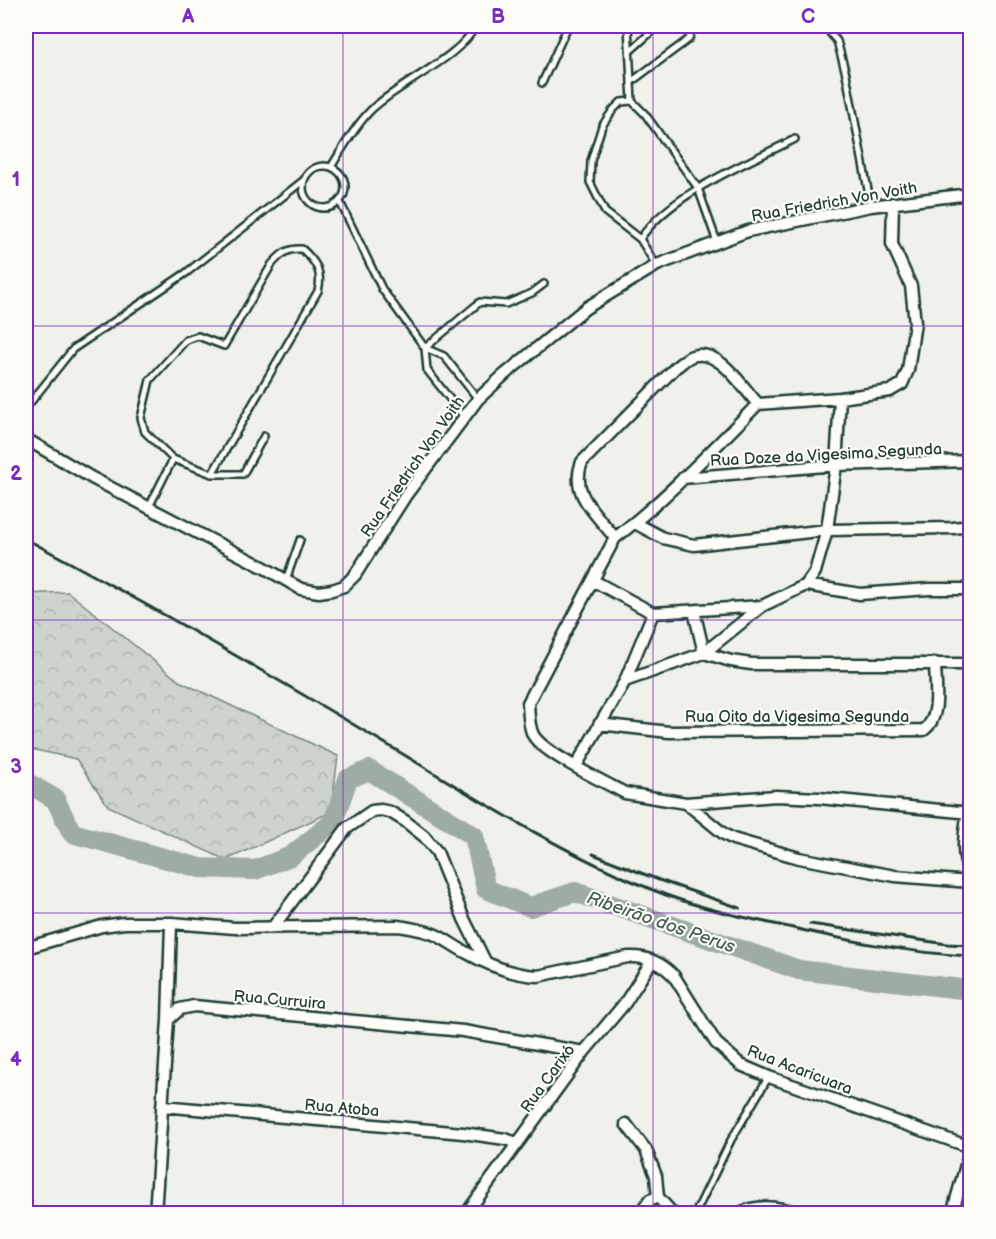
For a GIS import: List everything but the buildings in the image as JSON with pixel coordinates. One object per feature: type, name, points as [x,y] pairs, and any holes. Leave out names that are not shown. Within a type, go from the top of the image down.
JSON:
[{"type":"street","name":"Rua Friedrich Von Voith","points":[[26,439],[92,478],[301,589],[319,592],[344,586],[355,575],[406,495],[478,399],[586,308],[657,265],[748,231],[871,206],[970,194]]},
{"type":"street","points":[[893,203],[892,244],[911,286],[915,323],[908,370],[902,384],[890,391],[840,398],[758,404],[635,523],[615,538],[528,703],[529,724],[534,738],[546,749],[625,793],[686,803],[776,796],[854,800],[970,813]]},
{"type":"street","points":[[615,538],[583,498],[577,484],[578,471],[582,462],[676,367],[690,357],[703,354],[719,360],[758,404]]},
{"type":"street","points":[[625,681],[704,653],[762,606],[806,585],[815,572],[827,530],[836,465],[840,398]]},
{"type":"street","name":"Rua Doze da Vigesima Segunda","points":[[683,478],[836,465],[970,461]]},
{"type":"street","points":[[635,523],[663,538],[694,545],[827,530],[970,526]]},
{"type":"street","points":[[594,581],[653,613],[762,606]]},
{"type":"street","points":[[806,585],[854,594],[970,589]]},
{"type":"street","points":[[694,611],[704,653]]},
{"type":"street","points":[[576,766],[625,681],[653,613]]},
{"type":"street","points":[[704,653],[751,664],[970,664]]},
{"type":"street","name":"Rua Oito da Vigesima Segunda","points":[[599,724],[669,732],[924,730],[931,725],[935,710],[935,663]]},
{"type":"street","points":[[970,792],[970,813],[964,841],[964,860],[970,873]]},
{"type":"street","points":[[686,803],[724,834],[799,858],[895,876],[970,882]]},
{"type":"street","points":[[273,927],[347,828],[372,811],[381,810],[390,812],[405,821],[424,836],[437,852],[464,919],[485,961]]},
{"type":"street","points":[[26,948],[102,926],[124,923],[171,923],[225,928],[398,926],[437,936],[468,954],[510,972],[538,976],[628,957],[652,961]]},
{"type":"street","points":[[155,1214],[168,1020],[171,923]]},
{"type":"street","name":"Rua Carixó","points":[[466,1214],[584,1052],[625,1003],[652,961]]},
{"type":"street","name":"Rua Acaricuara","points":[[652,961],[667,968],[674,976],[716,1043],[741,1065],[970,1149]]},
{"type":"street","name":"Rua Curruira","points":[[168,1020],[180,1009],[194,1006],[463,1031],[584,1052]]},
{"type":"street","name":"Rua Atoba","points":[[162,1106],[463,1133],[517,1143]]},
{"type":"street","points":[[626,1124],[646,1150],[656,1176],[658,1197],[673,1214]]},
{"type":"street","points":[[952,1214],[970,1149]]},
{"type":"street","points":[[640,1214],[650,1200],[658,1197]]},
{"type":"street","points":[[738,1214],[752,1208],[784,1209],[801,1214]]},
{"type":"lane","points":[[332,167],[370,110],[452,52],[475,26]]},
{"type":"lane","points":[[542,83],[568,26]]},
{"type":"lane","points":[[628,26],[632,101],[645,114],[698,188],[717,243]]},
{"type":"lane","points":[[630,51],[658,26]]},
{"type":"lane","points":[[631,82],[689,39],[691,32],[686,26]]},
{"type":"lane","points":[[828,26],[830,33],[837,41],[846,74],[871,206]]},
{"type":"lane","points":[[632,101],[621,102],[602,126],[591,161],[590,182],[605,212],[639,239],[657,265]]},
{"type":"lane","points":[[639,239],[655,221],[698,188],[795,139]]},
{"type":"lane","points":[[26,408],[73,350],[186,273],[304,180],[315,168],[332,167],[339,172],[344,178],[344,195],[333,207],[317,208],[305,196],[304,180]]},
{"type":"lane","points":[[340,202],[382,289],[425,348],[427,370],[464,417]]},
{"type":"lane","points":[[212,474],[318,291],[319,269],[302,249],[291,248],[282,253],[272,264],[224,346],[198,336],[186,340],[150,380],[143,402],[141,418],[145,432],[173,459],[212,474],[243,474],[264,436]]},
{"type":"lane","points":[[425,348],[480,302],[506,303],[532,293],[544,284]]},
{"type":"lane","points":[[425,348],[444,356],[478,399]]},
{"type":"lane","points":[[148,507],[173,459]]},
{"type":"lane","points":[[286,580],[300,540]]},
{"type":"lane","points":[[695,1214],[731,1140],[769,1077]]},
{"type":"path","points":[[970,935],[966,965],[970,966]]},
{"type":"green space","points":[[68,592],[179,681],[338,756],[331,812],[226,860],[108,806],[76,759],[26,748],[26,594]]},
{"type":"waterway","name":"Ribeirão dos Perus","points":[[26,782],[55,799],[72,833],[200,868],[255,870],[291,856],[333,822],[348,779],[369,770],[474,836],[486,889],[530,907],[575,892],[799,970],[970,990]]},
{"type":"railway","points":[[26,539],[249,663],[514,821],[617,875],[685,902],[751,919],[877,945],[970,956]]},
{"type":"railway","points":[[593,854],[740,908]]},
{"type":"railway","points":[[810,924],[947,944],[970,945]]}]
